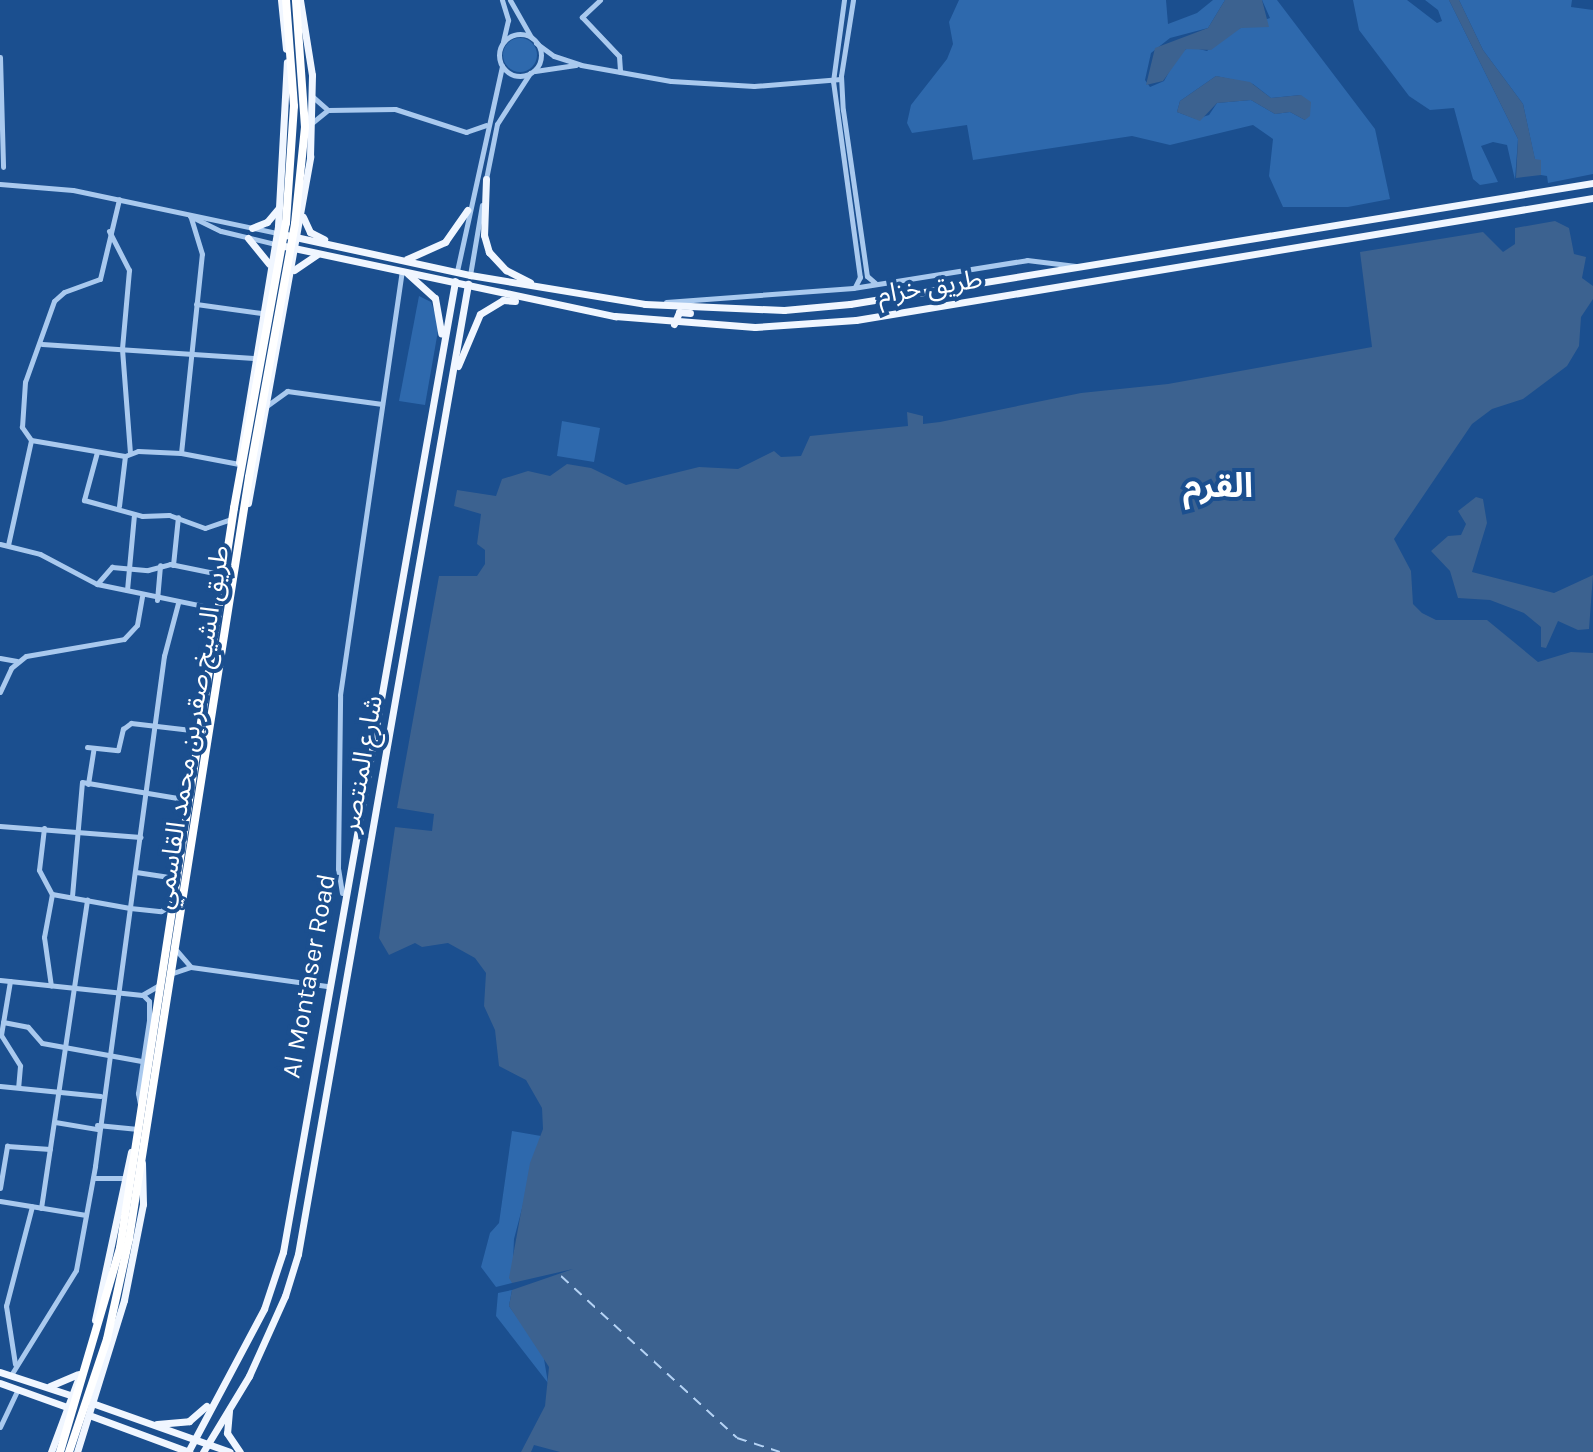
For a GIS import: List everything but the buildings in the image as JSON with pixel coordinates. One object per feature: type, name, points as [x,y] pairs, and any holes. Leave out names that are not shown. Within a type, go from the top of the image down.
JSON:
[{"type":"highway","name":"طريق الشيخ صقر بن محمد القاسمي","points":[[283,0],[294,106],[290,224]]},
{"type":"highway","name":"طريق الشيخ صقر بن محمد القاسمي","points":[[90,1379],[120,1248],[234,511],[290,224],[305,127],[298,0]]},
{"type":"highway","name":"طريق الشيخ صقر بن محمد القاسمي","points":[[60,1452],[72,1430],[117,1300],[177,951],[282,265]]},
{"type":"highway","name":"طريق الشيخ صقر بن محمد القاسمي","points":[[69,1452],[72,1430]]},
{"type":"main road","points":[[234,511],[254,358],[281,203],[287,69],[283,0]]},
{"type":"main road","points":[[245,512],[299,237],[313,122],[313,97],[298,0]]},
{"type":"main road","points":[[486,179],[484,235],[489,252],[506,270],[539,287]]},
{"type":"main road","name":"طريق خزام","points":[[277,233],[470,275],[645,304],[715,311],[850,304],[1593,183]]},
{"type":"main road","name":"طريق خزام","points":[[275,244],[532,301],[674,324],[755,327],[856,320],[1593,198]]},
{"type":"main road","points":[[252,228],[267,222],[281,203]]},
{"type":"main road","points":[[406,259],[445,242],[467,210]]},
{"type":"main road","points":[[302,214],[310,232],[333,244]]},
{"type":"main road","points":[[248,238],[266,257],[269,270]]},
{"type":"main road","points":[[291,276],[301,262],[325,255]]},
{"type":"main road","points":[[441,346],[457,271]]},
{"type":"main road","points":[[404,272],[435,298],[441,346]]},
{"type":"main road","name":"شارع المنتصر","points":[[203,1452],[249,1376],[292,1275],[470,275]]},
{"type":"main road","points":[[449,390],[470,328],[480,314],[503,300],[532,301]]},
{"type":"main road","points":[[674,324],[679,312],[715,311]]},
{"type":"main road","name":"Al Montaser Road","points":[[188,1452],[264,1309],[284,1244],[342,893],[441,346]]},
{"type":"main road","points":[[51,1452],[90,1415],[93,1403],[90,1379],[126,1178],[138,1132]]},
{"type":"main road","points":[[284,1244],[284,1269],[292,1275]]},
{"type":"main road","points":[[0,1372],[230,1452]]},
{"type":"main road","points":[[46,1387],[90,1379]]},
{"type":"main road","points":[[77,1452],[67,1407],[71,1395],[90,1379]]},
{"type":"main road","points":[[90,1379],[116,1411]]},
{"type":"main road","points":[[151,1424],[189,1421],[224,1381]]},
{"type":"main road","points":[[0,1383],[188,1452]]},
{"type":"main road","points":[[239,1388],[226,1423],[240,1452]]},
{"type":"main road","points":[[44,1399],[72,1430]]},
{"type":"main road","points":[[72,1430],[107,1422]]},
{"type":"main road","points":[[155,1439],[168,1452]]},
{"type":"street","points":[[457,271],[486,124],[501,87],[503,43],[508,20],[502,0]]},
{"type":"street","points":[[510,0],[541,55],[531,72]]},
{"type":"street","points":[[600,0],[582,17],[619,56],[620,72]]},
{"type":"street","points":[[844,0],[833,81],[860,277],[853,288]]},
{"type":"street","points":[[853,0],[841,79],[867,276],[876,284]]},
{"type":"street","points":[[503,43],[513,35],[534,40],[554,56],[581,65],[728,85],[841,79]]},
{"type":"street","points":[[0,57],[4,99],[2,167],[12,168]]},
{"type":"street","points":[[502,66],[512,75],[581,65]]},
{"type":"street","name":"شارع المنتصر","points":[[470,275],[497,124],[531,72]]},
{"type":"street","points":[[313,97],[328,110]]},
{"type":"street","points":[[313,122],[328,110],[403,109],[466,132],[486,124]]},
{"type":"street","points":[[0,184],[119,199],[277,233]]},
{"type":"street","points":[[119,199],[109,230],[100,279],[59,295],[24,388],[22,431],[31,440],[97,452],[181,453],[239,464]]},
{"type":"street","points":[[189,215],[248,238],[275,244]]},
{"type":"street","points":[[181,453],[202,249],[189,215]]},
{"type":"street","points":[[109,230],[129,270],[122,349],[127,454],[119,506]]},
{"type":"street","points":[[645,304],[853,288],[1027,260],[1078,267]]},
{"type":"street","points":[[342,893],[338,869],[340,695],[404,272]]},
{"type":"street","points":[[196,304],[261,313]]},
{"type":"street","points":[[42,344],[254,358]]},
{"type":"street","points":[[268,405],[287,391],[382,404]]},
{"type":"street","points":[[8,545],[31,440]]},
{"type":"street","points":[[97,452],[84,500],[119,506],[134,514],[178,517],[199,527],[220,527],[230,537]]},
{"type":"street","points":[[220,527],[234,511]]},
{"type":"street","points":[[127,590],[134,514]]},
{"type":"street","points":[[173,565],[178,517]]},
{"type":"street","points":[[0,544],[40,554],[97,584],[157,600],[219,609]]},
{"type":"street","points":[[157,600],[160,565]]},
{"type":"street","points":[[97,584],[108,568],[173,565],[224,575]]},
{"type":"street","points":[[0,658],[17,661],[89,641],[124,639],[137,625],[142,596]]},
{"type":"street","points":[[11,1375],[41,1319],[72,1279],[86,1215],[116,992],[158,727],[164,652],[178,603]]},
{"type":"street","points":[[0,692],[17,661]]},
{"type":"street","points":[[88,784],[90,748],[118,750],[127,724],[200,731]]},
{"type":"street","points":[[72,896],[82,782],[191,800]]},
{"type":"street","points":[[0,826],[80,829],[141,837]]},
{"type":"street","points":[[44,828],[39,870],[52,894],[44,937],[51,986]]},
{"type":"street","points":[[136,872],[177,879]]},
{"type":"street","points":[[52,894],[161,911],[173,904]]},
{"type":"street","points":[[41,1208],[87,899]]},
{"type":"street","points":[[161,911],[171,922]]},
{"type":"street","points":[[177,951],[191,967]]},
{"type":"street","points":[[173,973],[191,967],[327,986]]},
{"type":"street","points":[[0,980],[142,995],[149,1001],[137,1099],[142,1110]]},
{"type":"street","points":[[10,981],[1,1035],[20,1066],[18,1087]]},
{"type":"street","points":[[142,995],[161,983]]},
{"type":"street","points":[[149,1020],[154,1030]]},
{"type":"street","points":[[3,1022],[28,1027],[42,1043],[141,1061]]},
{"type":"street","points":[[0,1086],[60,1089],[101,1096]]},
{"type":"street","points":[[55,1122],[138,1132]]},
{"type":"street","points":[[0,1188],[7,1146],[51,1149]]},
{"type":"street","points":[[93,1178],[126,1178]]},
{"type":"street","points":[[0,1201],[86,1215]]},
{"type":"street","points":[[16,1367],[6,1306],[32,1206]]},
{"type":"street","points":[[0,1427],[18,1389]]},
{"type":"shaded area","points":[[959,0],[1166,0],[1168,24],[1197,13],[1213,0],[1225,0],[1208,28],[1170,38],[1151,53],[1145,80],[1150,87],[1164,81],[1180,52],[1191,47],[1207,51],[1232,31],[1270,18],[1262,0],[1277,0],[1375,129],[1390,199],[1348,207],[1283,207],[1269,176],[1273,139],[1253,125],[1170,145],[1132,136],[973,160],[967,125],[912,133],[907,123],[911,105],[947,59],[953,44],[949,22]],"holes":[[[1216,76],[1253,84],[1271,98],[1301,95],[1305,120],[1290,112],[1275,114],[1251,100],[1217,103],[1209,115],[1196,119],[1177,112],[1180,101]]]},
{"type":"shaded area","points":[[1225,0],[1262,0],[1269,27],[1241,28],[1211,50],[1186,49],[1163,81],[1146,85],[1155,48],[1208,28]]},
{"type":"shaded area","points":[[1353,0],[1407,0],[1437,23],[1442,21],[1438,10],[1425,0],[1449,0],[1518,139],[1515,180],[1507,145],[1493,142],[1481,146],[1498,182],[1480,185],[1473,179],[1454,108],[1430,110],[1409,96],[1359,30]]},
{"type":"shaded area","points":[[1449,0],[1459,0],[1483,50],[1523,104],[1535,159],[1541,160],[1541,175],[1516,178],[1518,139]]},
{"type":"shaded area","points":[[1459,0],[1572,0],[1571,7],[1593,10],[1593,174],[1548,183],[1547,176],[1541,175],[1541,161],[1535,160],[1523,104],[1483,50]]},
{"type":"shaded area","points":[[520,38],[532,43],[537,55],[532,67],[520,72],[508,67],[503,55],[508,43]]},
{"type":"shaded area","points":[[1216,76],[1250,82],[1271,98],[1301,95],[1311,102],[1310,116],[1305,120],[1290,112],[1275,114],[1251,100],[1217,103],[1200,121],[1177,112],[1180,101]]},
{"type":"shaded area","points":[[1555,221],[1569,228],[1574,254],[1586,257],[1582,278],[1593,286],[1593,299],[1581,317],[1579,346],[1567,366],[1523,399],[1492,409],[1472,424],[1394,539],[1411,571],[1413,604],[1422,613],[1436,620],[1487,620],[1538,662],[1571,652],[1593,653],[1593,1452],[560,1452],[534,1445],[531,1452],[521,1452],[545,1406],[549,1367],[509,1306],[512,1290],[573,1269],[512,1283],[509,1278],[530,1163],[543,1129],[542,1108],[526,1080],[499,1066],[495,1030],[484,1006],[486,973],[475,958],[448,943],[422,947],[415,943],[389,955],[379,938],[395,827],[432,831],[434,814],[397,808],[439,576],[477,576],[485,564],[485,550],[477,544],[481,514],[454,506],[457,490],[496,496],[502,479],[528,471],[550,476],[567,464],[591,468],[626,485],[699,467],[738,469],[774,451],[781,457],[801,456],[810,436],[908,426],[907,412],[923,416],[923,424],[940,422],[1081,393],[1168,384],[1372,347],[1360,252],[1483,232],[1503,252],[1515,244],[1515,228]]},
{"type":"shaded area","points":[[419,296],[431,302],[439,325],[425,405],[399,401]]},
{"type":"shaded area","points":[[562,421],[600,428],[594,462],[557,456]]},
{"type":"shaded area","points":[[1476,497],[1483,499],[1487,523],[1472,572],[1554,593],[1593,575],[1589,629],[1578,630],[1558,621],[1546,648],[1541,647],[1541,627],[1524,613],[1490,600],[1458,598],[1450,571],[1431,551],[1448,536],[1461,535],[1466,524],[1458,511]]},
{"type":"shaded area","points":[[512,1131],[541,1136],[514,1239],[512,1283],[496,1287],[481,1267],[490,1233],[499,1223]]},
{"type":"shaded area","points":[[512,1290],[509,1306],[543,1353],[548,1383],[496,1316],[498,1293]]},
{"type":"ferry route","points":[[561,1276],[737,1438],[780,1452]]},
{"type":"district","name":"القرم","points":[[1218,487]]}]
